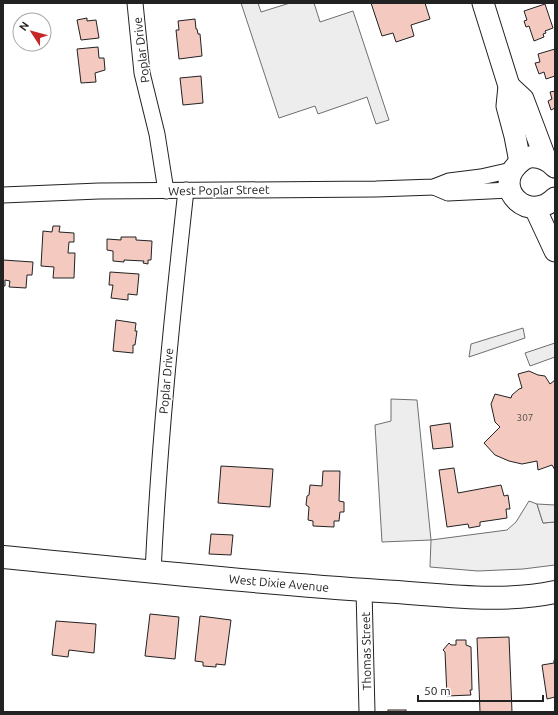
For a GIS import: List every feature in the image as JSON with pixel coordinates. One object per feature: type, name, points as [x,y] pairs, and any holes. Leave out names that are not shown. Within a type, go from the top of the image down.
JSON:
[{"type":"main road","points":[[482,3],[509,86],[508,106],[514,174],[514,198],[527,207],[535,208],[543,207],[555,198]]},
{"type":"main road","points":[[509,86],[524,99],[551,163]]},
{"type":"main road","points":[[514,174],[527,158],[535,157],[551,163]]},
{"type":"main road","points":[[535,208],[555,251]]},
{"type":"main road","name":"West Dixie Avenue","points":[[3,557],[256,582],[364,590],[484,597],[514,597],[555,592]]},
{"type":"street","name":"Poplar Drive","points":[[136,3],[142,73],[157,134],[166,191]]},
{"type":"street","name":"West Poplar Street","points":[[3,195],[99,191],[376,189],[434,187],[449,181],[514,174]]},
{"type":"street","name":"West Poplar Street","points":[[434,187],[448,193],[514,174]]},
{"type":"street","name":"Poplar Drive","points":[[153,572],[163,417],[176,273],[186,190]]},
{"type":"street","name":"Thomas Street","points":[[364,590],[367,712]]},
{"type":"shaded area","points":[[241,3],[258,3],[261,12],[290,3],[314,3],[320,22],[353,11],[389,120],[376,124],[367,97],[318,114],[315,106],[279,118]]},
{"type":"shaded area","points":[[523,328],[525,338],[469,357],[471,344]]},
{"type":"shaded area","points":[[555,343],[555,357],[530,366],[525,353]]},
{"type":"shaded area","points":[[391,399],[417,400],[431,540],[382,542],[375,425],[391,421]]},
{"type":"shaded area","points":[[529,501],[537,504],[543,523],[555,522],[555,565],[523,569],[478,571],[430,567],[431,540],[507,530],[516,522]]},
{"type":"shaded area","points":[[537,504],[555,505],[555,522],[543,523]]},
{"type":"building","points":[[371,3],[425,3],[430,19],[411,25],[414,36],[396,42],[393,33],[382,36]]},
{"type":"building","points":[[545,4],[553,28],[545,31],[546,33],[543,34],[544,37],[534,41],[529,26],[526,27],[524,21],[527,20],[524,11]]},
{"type":"building","points":[[87,18],[87,21],[96,20],[99,38],[81,40],[77,20]]},
{"type":"building","points":[[195,19],[196,29],[198,34],[200,34],[202,56],[179,59],[176,30],[179,30],[178,21]]},
{"type":"building","points":[[98,47],[99,58],[104,58],[105,70],[95,73],[96,82],[81,83],[77,49]]},
{"type":"building","points":[[555,49],[555,76],[546,79],[544,72],[539,74],[535,63],[540,62],[538,54]]},
{"type":"building","points":[[201,76],[203,103],[183,105],[180,78]]},
{"type":"building","points":[[555,91],[555,108],[551,110],[548,101],[552,99],[550,92]]},
{"type":"building","points":[[53,226],[60,226],[59,232],[74,233],[74,242],[69,242],[68,253],[75,253],[74,278],[53,278],[54,267],[41,266],[43,231],[52,232]]},
{"type":"building","points":[[121,237],[136,237],[136,240],[152,241],[151,260],[148,260],[148,264],[143,263],[144,261],[113,261],[113,251],[107,250],[107,239],[121,240]]},
{"type":"building","points":[[3,260],[33,262],[32,275],[27,275],[26,288],[9,287],[10,281],[5,280],[5,286],[3,286]]},
{"type":"building","points":[[110,272],[139,274],[137,295],[128,294],[128,300],[111,298],[113,285],[109,285]]},
{"type":"building","points":[[116,320],[136,323],[135,331],[137,331],[135,345],[133,345],[133,353],[113,351]]},
{"type":"building","points":[[529,371],[545,376],[550,384],[555,380],[555,470],[552,465],[538,470],[537,461],[522,464],[509,461],[495,455],[484,443],[500,427],[495,422],[491,404],[495,394],[511,398],[512,395],[522,388],[518,374]]},
{"type":"building","points":[[450,423],[453,447],[433,449],[430,426]]},
{"type":"building","points":[[221,466],[273,469],[270,507],[218,503]]},
{"type":"building","points":[[454,468],[458,493],[501,485],[504,496],[508,495],[510,509],[506,509],[507,518],[480,522],[480,526],[469,528],[468,524],[447,527],[439,470]]},
{"type":"building","points":[[323,471],[340,471],[339,501],[344,502],[344,512],[340,512],[339,521],[334,521],[334,527],[313,526],[313,521],[308,520],[309,507],[306,505],[310,485],[322,486]]},
{"type":"building","points":[[211,534],[233,535],[231,555],[209,554]]},
{"type":"building","points":[[150,614],[179,617],[175,659],[145,656]]},
{"type":"building","points":[[200,616],[231,620],[225,665],[216,664],[216,667],[203,666],[203,662],[195,661]]},
{"type":"building","points":[[56,621],[96,624],[94,653],[69,650],[68,657],[52,655]]},
{"type":"building","points":[[509,637],[512,712],[480,712],[477,638]]},
{"type":"building","points":[[456,640],[466,640],[466,645],[471,647],[471,695],[447,696],[445,652],[443,650],[449,643],[451,645],[456,645]]},
{"type":"building","points":[[554,660],[555,697],[547,699],[542,665],[554,663]]},
{"type":"building","points":[[388,710],[406,710],[406,712],[388,712]]}]
